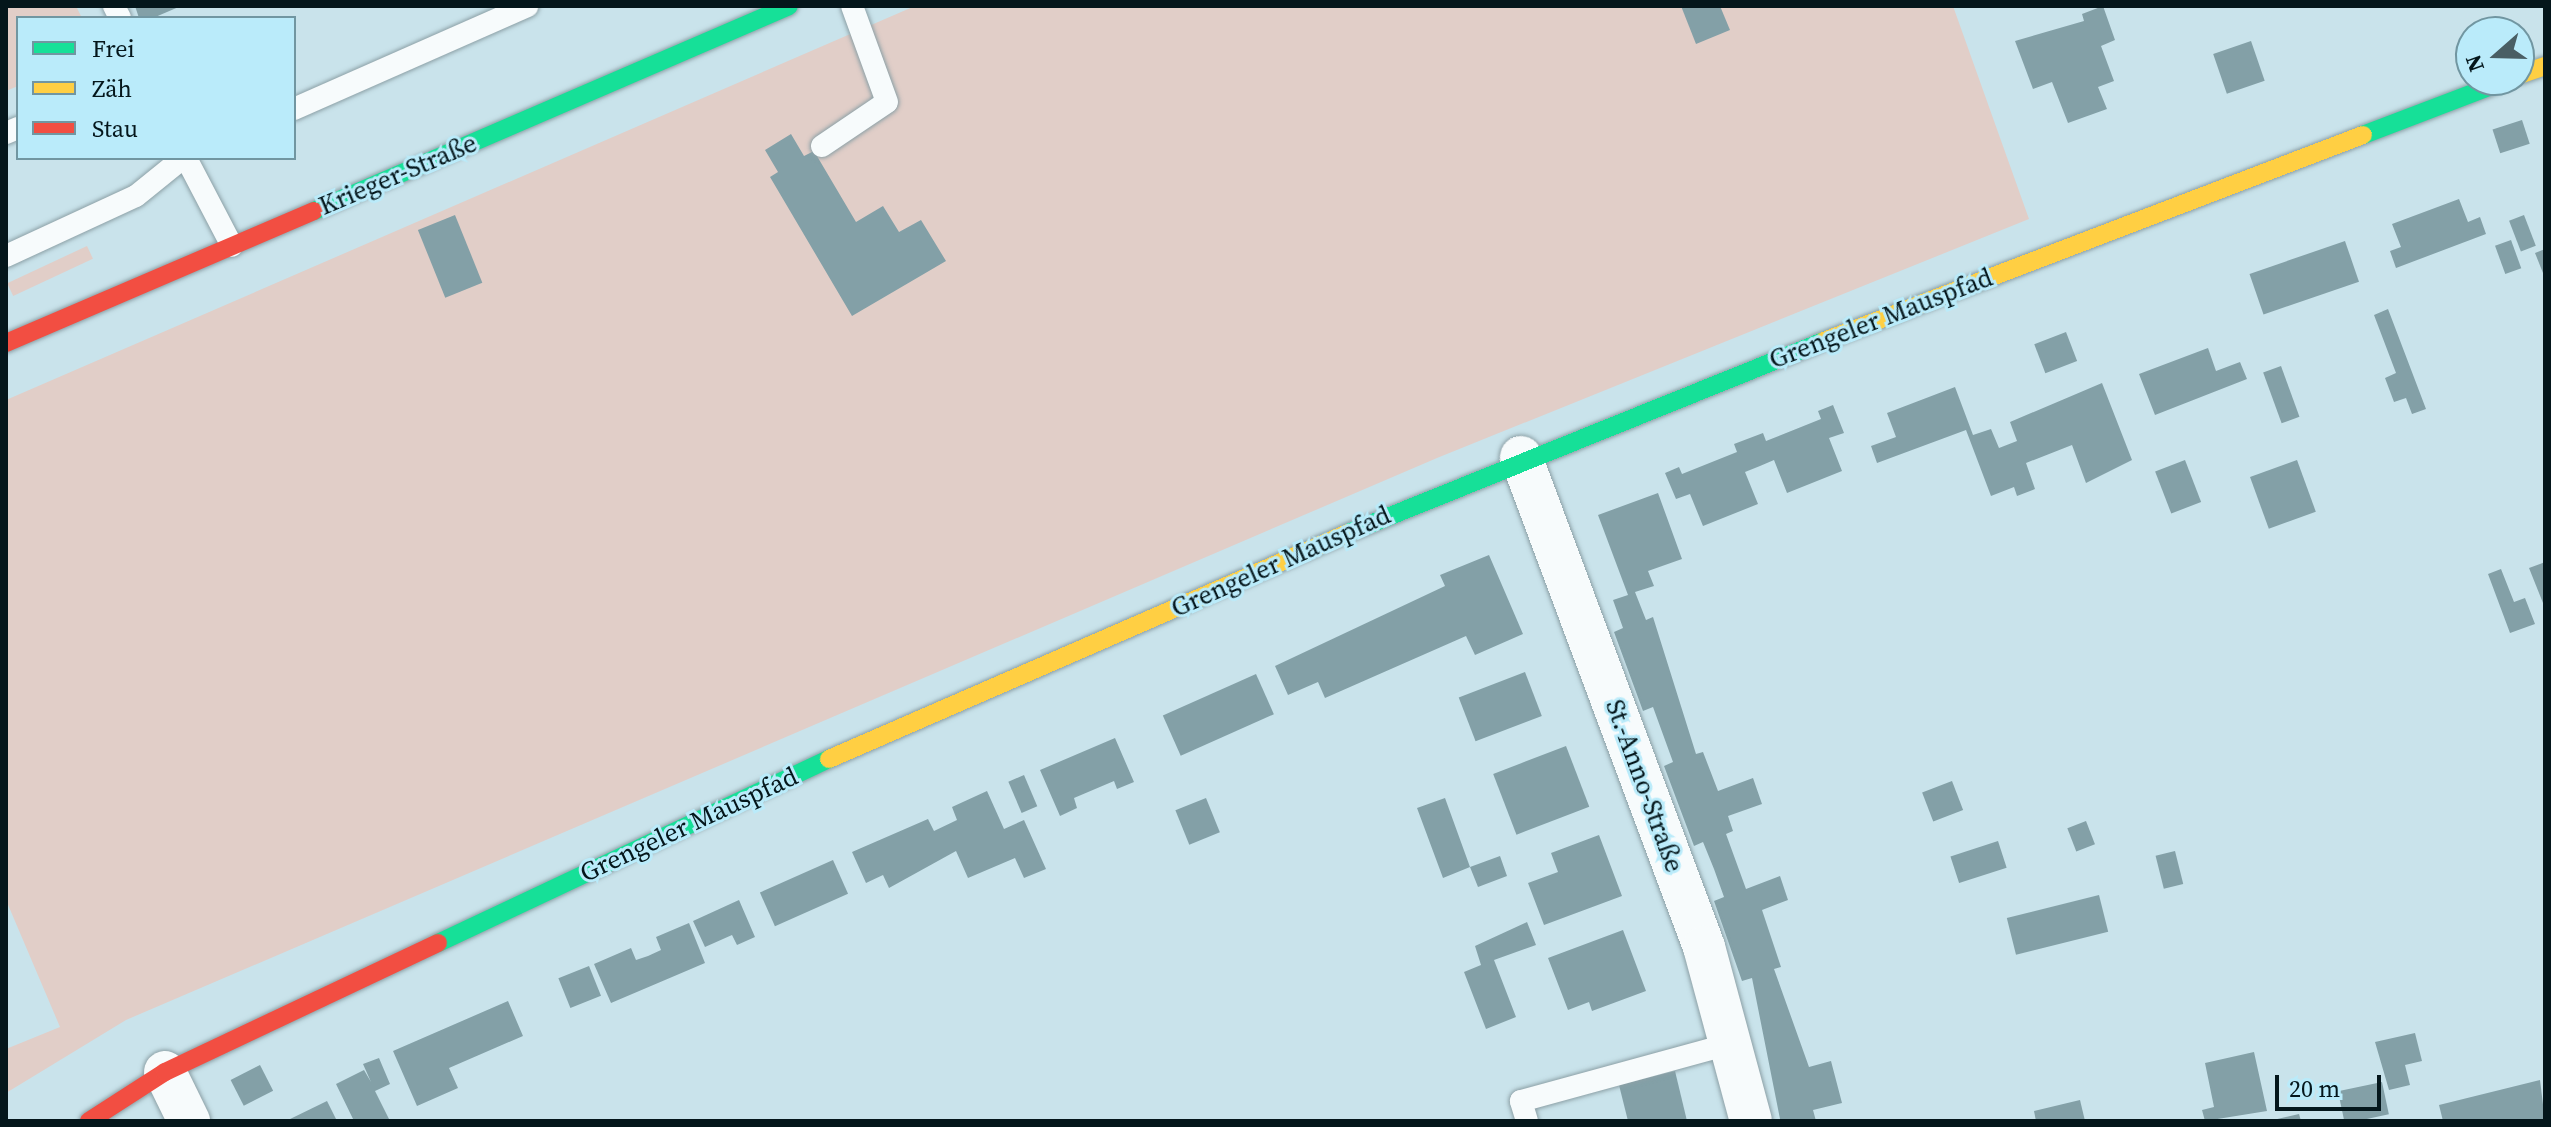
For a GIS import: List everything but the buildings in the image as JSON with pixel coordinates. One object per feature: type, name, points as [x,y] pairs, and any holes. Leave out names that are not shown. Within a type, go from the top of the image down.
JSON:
[{"type":"main road","name":"Krieger-Straße","points":[[6,343],[789,6]]},
{"type":"main road","name":"Grengeler Mauspfad","points":[[89,1121],[165,1072],[800,772],[1521,457],[2465,96]]},
{"type":"street","name":"St.-Anno-Straße","points":[[1521,457],[1704,947],[1751,1121]]},
{"type":"street","points":[[165,1072],[189,1121]]},
{"type":"lane","points":[[296,108],[527,6]]},
{"type":"lane","points":[[822,146],[887,102],[852,6]]},
{"type":"lane","points":[[6,256],[136,196],[182,160]]},
{"type":"lane","points":[[186,160],[232,246]]},
{"type":"lane","points":[[1527,1121],[1521,1101],[1730,1044]]},
{"type":"shaded area","points":[[6,6],[76,6],[81,16],[16,16],[16,87],[6,91]]},
{"type":"shaded area","points":[[915,6],[1953,6],[2029,219],[1437,458],[126,1020],[6,1093],[6,1049],[60,1027],[6,900],[6,400]]},
{"type":"shaded area","points":[[87,246],[93,259],[13,296],[7,283]]},
{"type":"traffic: fast","points":[[314,211],[789,6]]},
{"type":"traffic: fast","points":[[2363,135],[2465,96]]},
{"type":"traffic: fast","points":[[1348,533],[1824,341]]},
{"type":"traffic: fast","points":[[438,943],[829,759]]},
{"type":"traffic: slow","points":[[2535,69],[2545,66]]},
{"type":"traffic: slow","points":[[1824,341],[2363,135]]},
{"type":"traffic: slow","points":[[829,759],[1348,533]]},
{"type":"traffic: jam","points":[[6,343],[314,211]]},
{"type":"traffic: jam","points":[[89,1121],[165,1072],[438,943]]}]
